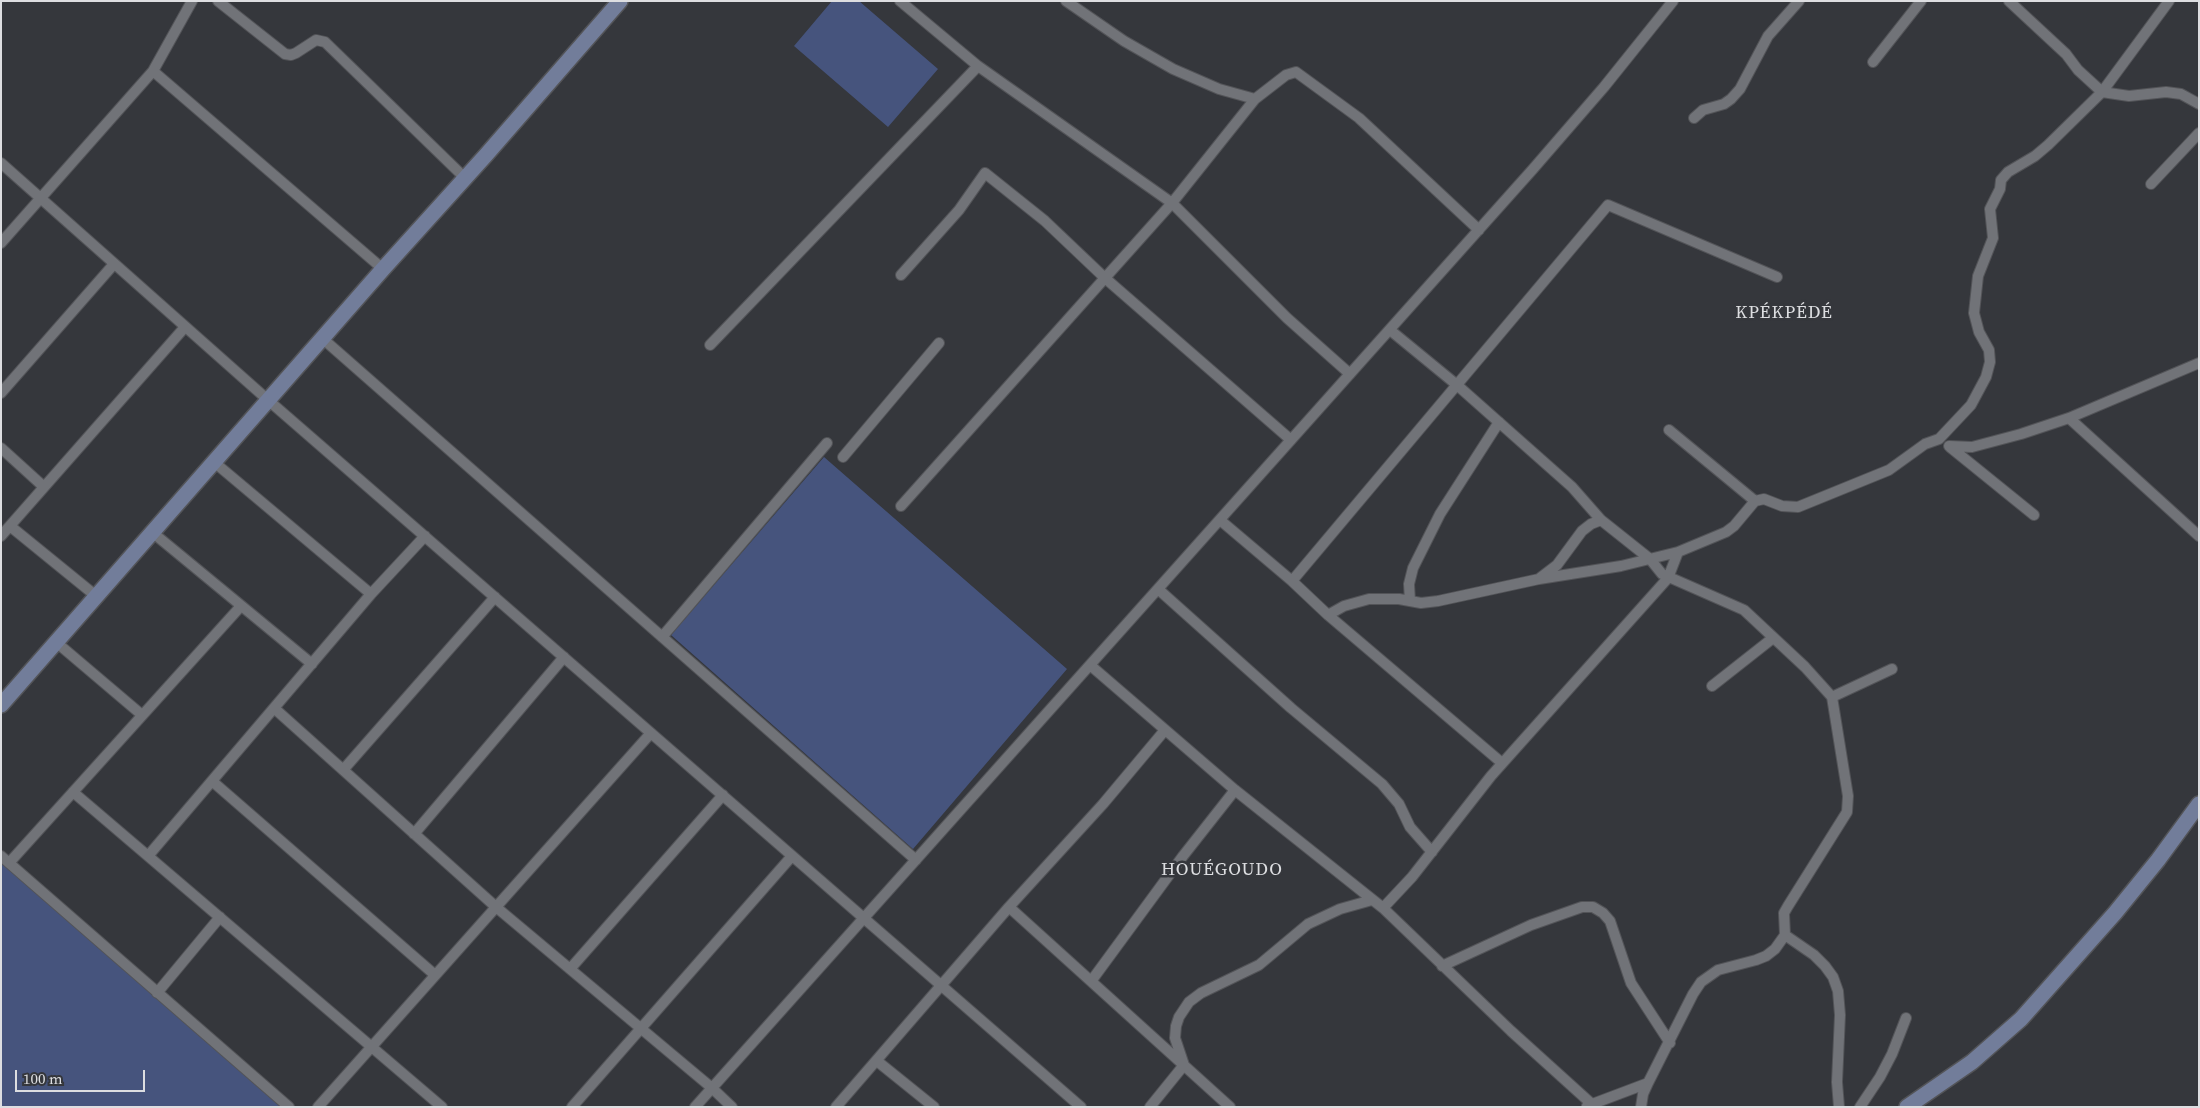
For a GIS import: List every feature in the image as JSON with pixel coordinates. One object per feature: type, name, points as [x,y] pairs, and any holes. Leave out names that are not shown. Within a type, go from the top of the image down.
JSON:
[{"type":"street","points":[[1,243],[153,71],[192,1]]},
{"type":"street","points":[[218,1],[285,54],[291,55],[296,53],[316,40],[325,42],[465,178]]},
{"type":"street","points":[[1,705],[620,1]]},
{"type":"street","points":[[900,1],[978,66],[1172,204],[1287,318],[1350,374]]},
{"type":"street","points":[[1066,1],[1124,41],[1173,69],[1219,89],[1255,98]]},
{"type":"street","points":[[695,1107],[1479,230],[1604,87],[1673,1]]},
{"type":"street","points":[[1694,118],[1703,110],[1724,104],[1740,89],[1768,36],[1798,1]]},
{"type":"street","points":[[1873,62],[1922,1]]},
{"type":"street","points":[[2009,1],[2066,54],[2078,70],[2102,92],[2129,96],[2166,92],[2181,94],[2199,104]]},
{"type":"street","points":[[1328,615],[1344,606],[1369,599],[1385,598],[1421,603],[1438,601],[1539,579],[1622,566],[1678,552],[1726,532],[1734,526],[1755,501],[1764,499],[1782,506],[1798,506],[1889,470],[1925,444],[1939,438],[1971,405],[1986,377],[1990,362],[1989,350],[1980,332],[1974,313],[1978,276],[1993,238],[1990,209],[2000,188],[2001,180],[2008,172],[2048,145],[2102,92],[2163,3]]},
{"type":"street","points":[[710,345],[978,66]]},
{"type":"street","points":[[153,71],[383,269]]},
{"type":"street","points":[[902,506],[1172,204],[1255,98],[1286,75],[1296,72],[1300,73],[1359,118],[1479,230]]},
{"type":"street","points":[[2151,184],[2199,134]]},
{"type":"street","points":[[1,163],[42,197],[114,264],[268,400],[1081,1107]]},
{"type":"street","points":[[901,275],[959,210],[985,173],[1045,221],[1105,278],[1291,440]]},
{"type":"street","points":[[1292,581],[1608,206],[1777,277]]},
{"type":"street","points":[[1,393],[114,264]]},
{"type":"street","points":[[1,536],[185,327]]},
{"type":"street","points":[[1390,330],[1457,385],[1572,487],[1601,520],[1650,559],[1657,570],[1668,578],[1744,610],[1805,667],[1832,697],[1849,807],[1784,913],[1785,935],[1775,949],[1766,956],[1718,970],[1701,982],[1693,994],[1670,1043],[1648,1083],[1643,1094],[1642,1107]]},
{"type":"street","points":[[322,338],[916,860]]},
{"type":"street","points":[[843,457],[939,343]]},
{"type":"street","points":[[1949,446],[1960,448],[1986,445],[2069,418],[2199,363]]},
{"type":"street","points":[[2069,418],[2199,536]]},
{"type":"street","points":[[1410,601],[1409,584],[1423,548],[1440,514],[1499,422]]},
{"type":"street","points":[[1669,430],[1755,501]]},
{"type":"street","points":[[1939,438],[2034,515]]},
{"type":"street","points":[[662,637],[827,444]]},
{"type":"street","points":[[1,448],[44,488]]},
{"type":"street","points":[[214,462],[371,594]]},
{"type":"street","points":[[1220,520],[1502,763]]},
{"type":"street","points":[[1539,579],[1557,565],[1582,531],[1601,520]]},
{"type":"street","points":[[10,526],[96,596]]},
{"type":"street","points":[[152,532],[312,664]]},
{"type":"street","points":[[148,856],[371,594],[425,536]]},
{"type":"street","points":[[1383,908],[1432,852],[1502,763],[1668,578],[1678,552]]},
{"type":"street","points":[[1158,589],[1291,708],[1382,784],[1399,804],[1410,827],[1432,852]]},
{"type":"street","points":[[343,770],[495,597]]},
{"type":"street","points":[[9,863],[241,606]]},
{"type":"street","points":[[1712,686],[1773,638]]},
{"type":"street","points":[[56,642],[142,715]]},
{"type":"street","points":[[414,834],[564,657]]},
{"type":"street","points":[[1090,665],[1235,790],[1383,908],[1591,1106],[1648,1083]]},
{"type":"street","points":[[1832,697],[1892,669]]},
{"type":"street","points":[[274,708],[496,907],[712,1088],[732,1107]]},
{"type":"street","points":[[836,1107],[1009,907],[1103,804],[1165,730]]},
{"type":"street","points":[[318,1107],[651,733]]},
{"type":"street","points":[[212,781],[435,975]]},
{"type":"street","points":[[1092,980],[1183,856],[1235,790]]},
{"type":"street","points":[[73,792],[442,1107]]},
{"type":"street","points":[[570,969],[723,795]]},
{"type":"street","points":[[1914,1105],[1972,1062],[2021,1019],[2120,906],[2199,804]]},
{"type":"street","points":[[1,856],[289,1107]]},
{"type":"street","points":[[572,1107],[792,856]]},
{"type":"street","points":[[1184,1065],[1175,1038],[1179,1017],[1189,1002],[1259,965],[1308,924],[1340,909],[1372,900]]},
{"type":"street","points":[[1009,907],[1092,980],[1230,1107]]},
{"type":"street","points":[[1442,966],[1532,925],[1582,907],[1593,907],[1603,913],[1610,921],[1631,983],[1670,1043]]},
{"type":"street","points":[[157,993],[220,917]]},
{"type":"street","points":[[1785,935],[1814,955],[1825,966],[1836,984],[1840,1015],[1837,1082],[1838,1107]]},
{"type":"street","points":[[1860,1107],[1892,1054],[1906,1018]]},
{"type":"street","points":[[877,1061],[934,1107]]},
{"type":"street","points":[[1150,1107],[1184,1065]]},
{"type":"shaded area","points":[[832,1],[859,1],[938,69],[888,127],[794,46]]},
{"type":"shaded area","points":[[824,457],[1067,669],[913,849],[671,635]]},
{"type":"shaded area","points":[[1,860],[281,1107],[1,1107]]},
{"type":"district","name":"KPÉKPÉDÉ","points":[[1784,313]]},
{"type":"district","name":"HOUÉGOUDO","points":[[1222,870]]}]
